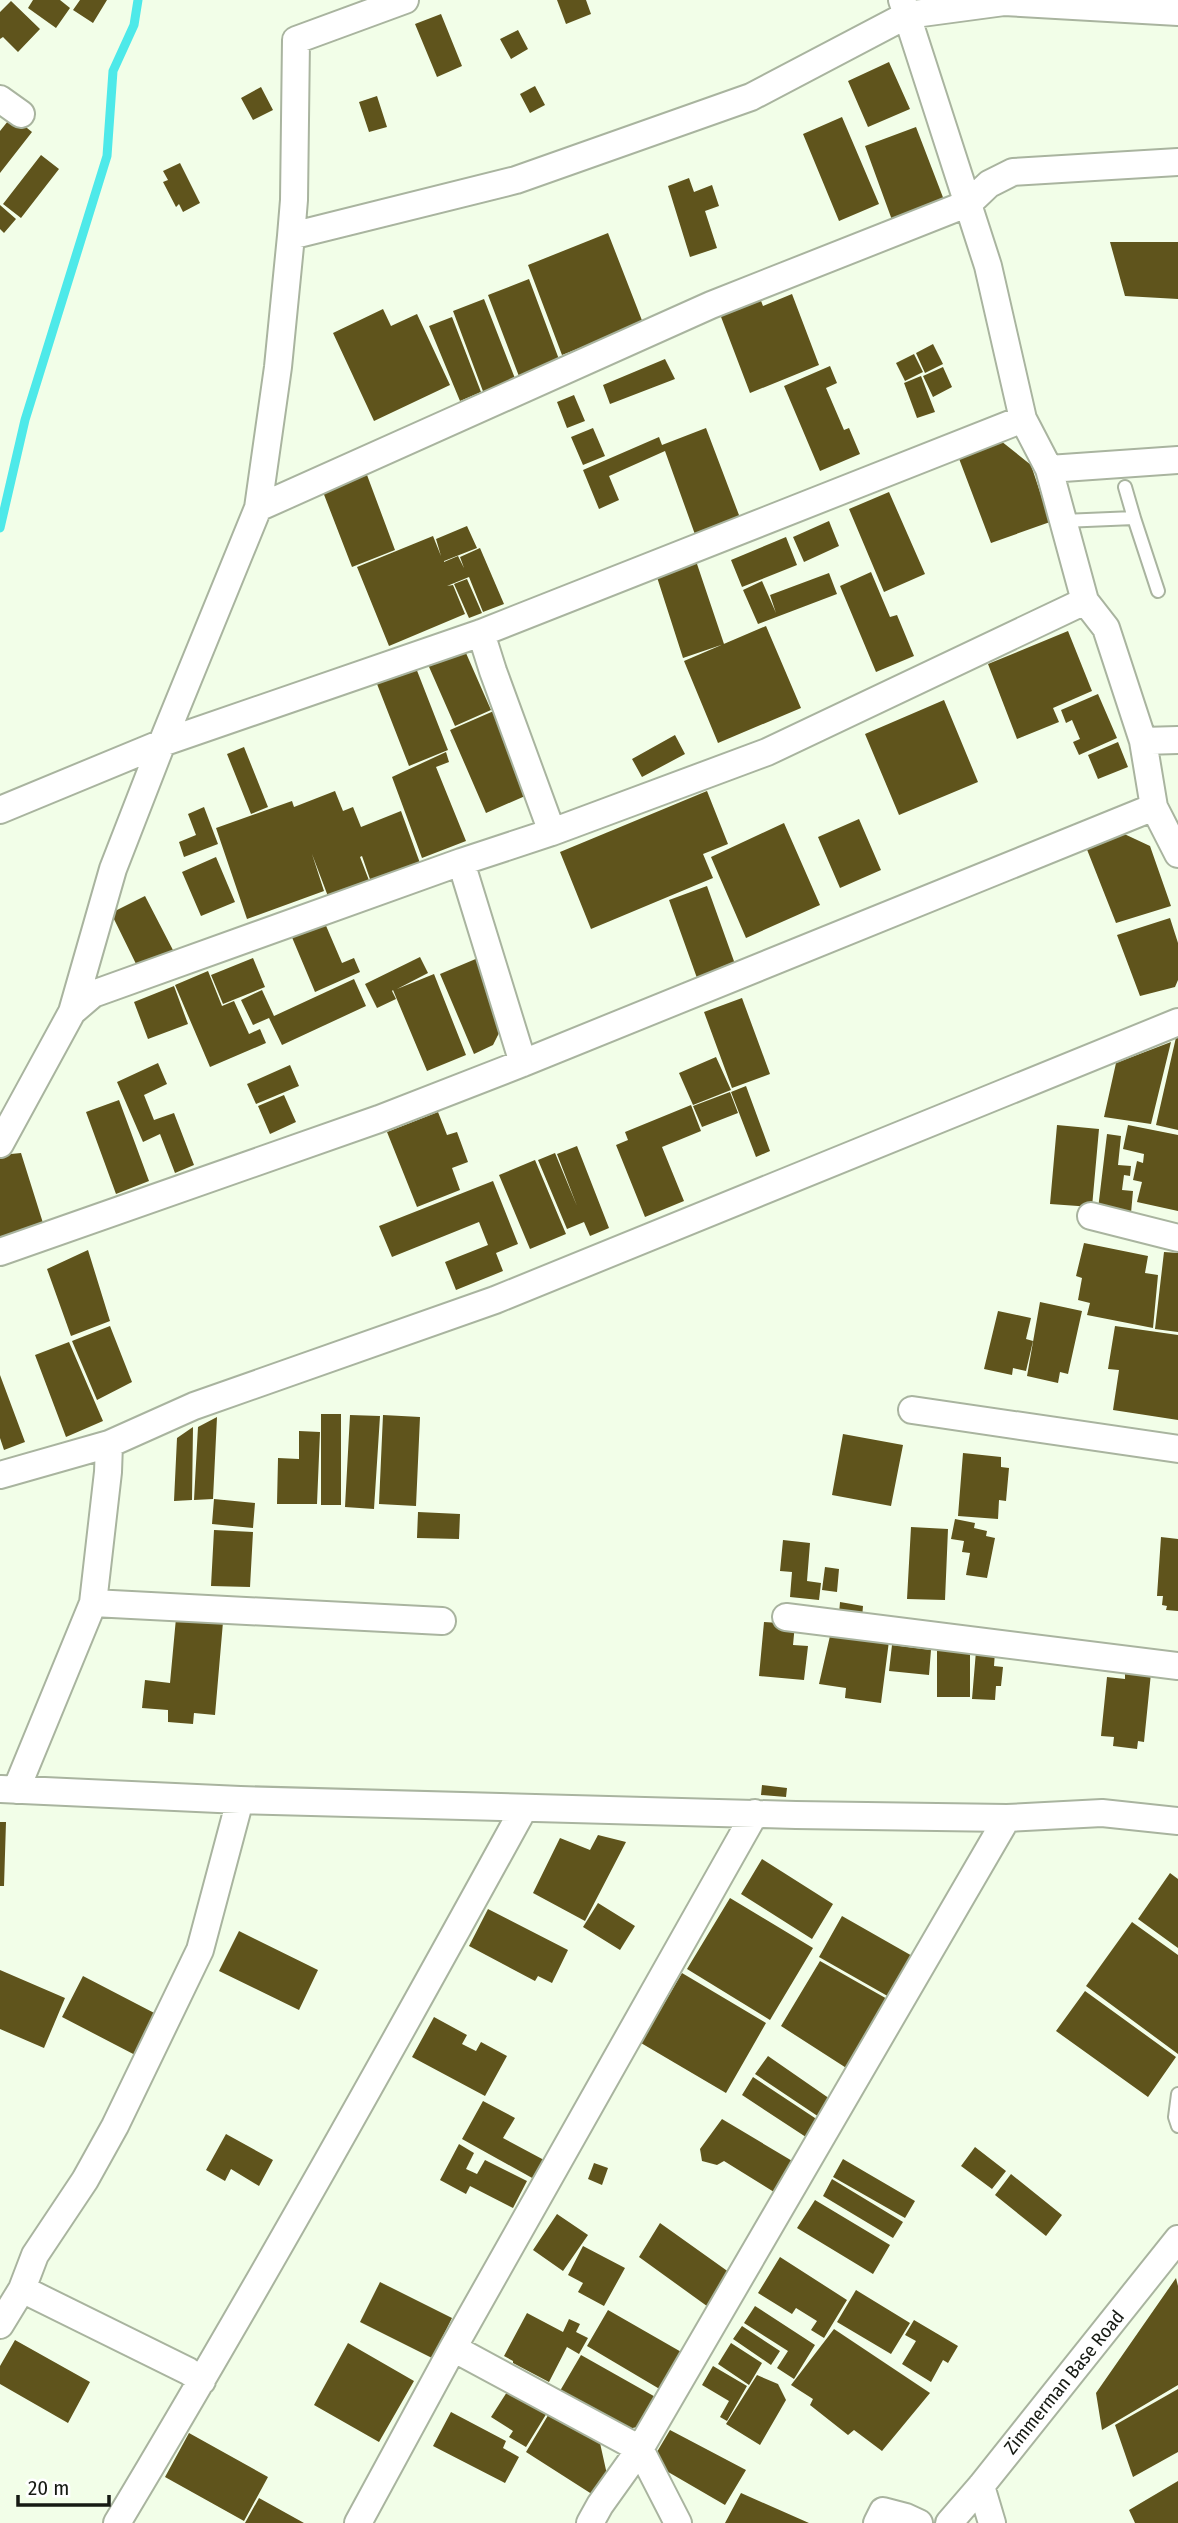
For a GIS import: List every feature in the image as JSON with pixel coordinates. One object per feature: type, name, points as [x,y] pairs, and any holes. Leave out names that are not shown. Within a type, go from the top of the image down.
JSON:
[{"type":"street","points":[[0,1144],[72,1012],[113,869],[258,508],[278,367],[294,200],[296,40],[405,0]]},
{"type":"street","points":[[291,236],[516,180],[751,97],[905,7],[1004,2],[1178,12]]},
{"type":"street","points":[[905,7],[988,266],[1023,419],[1049,469],[1085,601],[1106,628],[1143,741],[1154,807],[1178,854]]},
{"type":"street","points":[[258,508],[711,305],[969,203],[989,184],[1013,172],[1178,162]]},
{"type":"street","points":[[0,810],[162,743],[481,633],[1023,419]]},
{"type":"street","points":[[1049,469],[1178,460]]},
{"type":"street","points":[[72,1012],[93,994],[552,832],[767,752],[1085,601]]},
{"type":"street","points":[[481,633],[552,832]]},
{"type":"street","points":[[1143,741],[1178,740]]},
{"type":"street","points":[[0,1252],[366,1123],[523,1063],[1154,807]]},
{"type":"street","points":[[461,862],[523,1063]]},
{"type":"street","points":[[0,1475],[109,1444],[194,1406],[495,1300],[1178,1022]]},
{"type":"street","points":[[1091,1216],[1178,1238]]},
{"type":"street","points":[[912,1410],[1178,1449]]},
{"type":"street","points":[[109,1444],[93,1602],[8,1789],[240,1800],[524,1808],[1007,1818],[1102,1813],[1178,1821]]},
{"type":"street","points":[[93,1602],[442,1620]]},
{"type":"street","points":[[786,1617],[1178,1666]]},
{"type":"street","points":[[0,2325],[22,2288],[35,2255],[85,2180],[114,2126],[200,1950],[240,1800]]},
{"type":"street","points":[[117,2523],[202,2381],[399,2036],[524,1808]]},
{"type":"street","points":[[358,2523],[453,2348],[755,1813]]},
{"type":"street","points":[[590,2523],[640,2449],[1007,1818]]},
{"type":"street","name":"Zimmerman Base Road","points":[[948,2523],[981,2486],[1178,2239]]},
{"type":"street","points":[[22,2288],[188,2371],[202,2381]]},
{"type":"street","points":[[453,2348],[640,2449],[678,2523]]},
{"type":"street","points":[[981,2486],[992,2523]]},
{"type":"street","points":[[877,2523],[883,2511],[906,2516],[919,2523]]},
{"type":"lane","points":[[1125,487],[1158,591]]},
{"type":"lane","points":[[1063,522],[1134,518]]},
{"type":"lane","points":[[1178,2094],[1175,2117],[1178,2126]]},
{"type":"building","points":[[33,0],[60,0],[70,8],[56,28],[28,8]]},
{"type":"building","points":[[80,0],[107,0],[93,23],[73,10]]},
{"type":"building","points":[[557,0],[586,0],[591,14],[566,24]]},
{"type":"building","points":[[11,1],[40,29],[18,52],[3,37],[0,39],[0,12]]},
{"type":"building","points":[[441,14],[462,66],[437,77],[415,24]]},
{"type":"building","points":[[518,30],[528,49],[511,59],[500,39]]},
{"type":"building","points":[[889,62],[910,109],[868,127],[848,81]]},
{"type":"building","points":[[535,86],[545,105],[530,113],[520,94]]},
{"type":"building","points":[[261,87],[273,110],[253,120],[241,98]]},
{"type":"building","points":[[377,96],[387,127],[369,132],[359,102]]},
{"type":"building","points":[[12,116],[32,132],[0,173],[0,131]]},
{"type":"building","points":[[842,117],[879,204],[839,221],[803,134]]},
{"type":"building","points":[[916,127],[944,200],[892,220],[865,146]]},
{"type":"building","points":[[41,155],[59,169],[21,218],[3,204]]},
{"type":"building","points":[[180,163],[200,203],[183,212],[179,204],[176,207],[163,182],[168,180],[163,171]]},
{"type":"building","points":[[689,178],[694,192],[712,185],[719,206],[705,211],[717,248],[690,257],[668,186]]},
{"type":"building","points":[[0,205],[16,219],[4,233],[0,229]]},
{"type":"building","points":[[608,233],[643,323],[562,355],[528,265]]},
{"type":"building","points":[[1110,242],[1178,242],[1178,299],[1125,296]]},
{"type":"building","points":[[529,279],[560,362],[520,379],[488,295]]},
{"type":"building","points":[[758,293],[763,306],[792,294],[819,365],[750,393],[718,309]]},
{"type":"building","points":[[484,299],[516,381],[484,394],[453,311]]},
{"type":"building","points":[[383,309],[391,326],[417,314],[450,385],[374,421],[333,333]]},
{"type":"building","points":[[452,317],[481,392],[460,401],[429,326]]},
{"type":"building","points":[[933,344],[943,364],[925,373],[916,353]]},
{"type":"building","points":[[914,354],[923,372],[905,381],[896,363]]},
{"type":"building","points":[[665,359],[675,379],[610,404],[603,385]]},
{"type":"building","points":[[830,366],[837,383],[826,388],[844,430],[849,428],[860,454],[820,471],[784,386]]},
{"type":"building","points":[[943,367],[952,387],[933,397],[923,376]]},
{"type":"building","points":[[921,376],[935,412],[917,418],[904,383]]},
{"type":"building","points":[[574,395],[585,421],[567,428],[557,402]]},
{"type":"building","points":[[593,428],[605,456],[583,465],[571,437]]},
{"type":"building","points":[[706,428],[742,523],[697,540],[665,451],[609,476],[619,500],[599,509],[583,470],[659,437],[662,445]]},
{"type":"building","points":[[1001,441],[1031,465],[1050,522],[991,543],[958,456]]},
{"type":"building","points":[[367,475],[395,550],[352,567],[323,492]]},
{"type":"building","points":[[889,492],[925,574],[884,592],[849,509]]},
{"type":"building","points":[[829,521],[839,546],[804,562],[793,537]]},
{"type":"building","points":[[467,526],[477,548],[444,561],[444,562],[458,556],[464,568],[460,557],[480,548],[504,604],[483,612],[469,577],[447,586],[453,585],[465,614],[389,646],[357,567],[433,536],[441,556],[436,539]]},
{"type":"building","points":[[786,537],[797,565],[742,587],[731,560]]},
{"type":"building","points":[[695,558],[724,644],[683,658],[655,571]]},
{"type":"building","points":[[871,572],[890,617],[897,615],[914,656],[876,672],[840,586]]},
{"type":"building","points":[[829,573],[837,594],[758,624],[743,590],[762,581],[776,613],[770,595]]},
{"type":"building","points":[[467,579],[482,613],[469,618],[454,584]]},
{"type":"building","points":[[766,626],[801,708],[718,743],[684,661]]},
{"type":"building","points":[[1068,631],[1092,691],[1053,708],[1059,722],[1017,739],[988,664]]},
{"type":"building","points":[[462,644],[491,710],[455,726],[426,660]]},
{"type":"building","points":[[416,668],[448,750],[409,766],[377,684]]},
{"type":"building","points":[[1098,694],[1117,738],[1079,755],[1073,742],[1080,739],[1072,720],[1066,723],[1061,710]]},
{"type":"building","points":[[944,700],[978,782],[899,815],[865,734]]},
{"type":"building","points":[[496,710],[532,793],[486,813],[450,730]]},
{"type":"building","points":[[675,735],[685,754],[642,777],[632,759]]},
{"type":"building","points":[[1118,742],[1128,767],[1098,779],[1088,755]]},
{"type":"building","points":[[244,747],[268,807],[251,814],[227,754]]},
{"type":"building","points":[[446,752],[449,762],[436,767],[466,841],[422,858],[392,777]]},
{"type":"building","points":[[335,791],[343,811],[353,807],[361,827],[401,811],[420,863],[371,882],[362,856],[360,857],[370,883],[329,899],[312,854],[324,891],[247,919],[216,828],[292,801],[294,807]]},
{"type":"building","points":[[707,791],[728,844],[703,854],[713,878],[591,929],[560,852]]},
{"type":"building","points":[[204,807],[218,844],[184,857],[179,842],[196,835],[188,814]]},
{"type":"building","points":[[859,819],[881,870],[840,888],[818,837]]},
{"type":"building","points":[[784,823],[820,905],[746,938],[711,857]]},
{"type":"building","points":[[1120,832],[1150,846],[1171,906],[1116,923],[1086,847]]},
{"type":"building","points":[[216,857],[235,902],[201,916],[182,872]]},
{"type":"building","points":[[707,886],[735,964],[697,978],[669,900]]},
{"type":"building","points":[[145,896],[174,952],[139,970],[111,913]]},
{"type":"building","points":[[1170,918],[1178,943],[1178,980],[1175,987],[1140,996],[1117,935]]},
{"type":"building","points":[[324,921],[342,963],[354,958],[360,972],[315,992],[291,935]]},
{"type":"building","points":[[420,957],[428,973],[397,989],[434,974],[466,1055],[427,1071],[393,990],[396,999],[377,1008],[365,984]]},
{"type":"building","points":[[253,958],[265,987],[223,1004],[211,975]]},
{"type":"building","points":[[478,958],[500,1031],[493,1045],[474,1054],[440,974]]},
{"type":"building","points":[[208,971],[222,1006],[234,1001],[249,1034],[260,1029],[266,1043],[210,1067],[175,985]]},
{"type":"building","points":[[354,979],[366,1006],[282,1045],[269,1018],[253,1025],[241,1000],[262,990],[274,1016]]},
{"type":"building","points":[[174,986],[188,1024],[148,1039],[134,1002]]},
{"type":"building","points":[[742,998],[770,1074],[732,1088],[704,1012]]},
{"type":"building","points":[[1178,1033],[1178,1130],[1156,1125]]},
{"type":"building","points":[[1171,1042],[1151,1124],[1104,1117],[1116,1063]]},
{"type":"building","points":[[716,1057],[731,1090],[693,1105],[679,1073]]},
{"type":"building","points":[[158,1063],[167,1084],[144,1095],[154,1120],[174,1113],[194,1165],[175,1173],[160,1134],[143,1142],[117,1082]]},
{"type":"building","points":[[290,1065],[299,1086],[256,1104],[247,1084]]},
{"type":"building","points":[[746,1086],[770,1151],[756,1157],[731,1092]]},
{"type":"building","points":[[730,1092],[738,1113],[702,1127],[693,1106]]},
{"type":"building","points":[[284,1095],[296,1122],[270,1134],[258,1106]]},
{"type":"building","points":[[119,1100],[149,1181],[116,1194],[86,1112]]},
{"type":"building","points":[[691,1105],[701,1131],[662,1147],[684,1201],[645,1217],[616,1145],[628,1140],[625,1132]]},
{"type":"building","points":[[438,1112],[447,1135],[457,1132],[468,1162],[452,1168],[460,1190],[417,1207],[387,1132]]},
{"type":"building","points":[[1057,1125],[1099,1129],[1092,1207],[1050,1204]]},
{"type":"building","points":[[1128,1125],[1178,1135],[1178,1211],[1137,1202],[1142,1182],[1133,1180],[1137,1161],[1143,1163],[1144,1154],[1123,1149]]},
{"type":"building","points":[[1107,1134],[1121,1136],[1118,1165],[1131,1166],[1130,1176],[1124,1175],[1122,1190],[1133,1191],[1131,1213],[1098,1209]]},
{"type":"building","points":[[577,1146],[609,1228],[590,1236],[584,1222],[567,1229],[538,1160],[555,1153],[577,1206],[557,1154]]},
{"type":"building","points":[[21,1153],[43,1223],[0,1240],[0,1157]]},
{"type":"building","points":[[535,1160],[566,1234],[530,1249],[499,1175]]},
{"type":"building","points":[[493,1181],[518,1244],[496,1253],[503,1271],[456,1290],[445,1262],[488,1245],[479,1222],[392,1257],[379,1226]]},
{"type":"building","points":[[1084,1243],[1148,1256],[1145,1273],[1158,1275],[1153,1328],[1087,1315],[1090,1303],[1078,1300],[1082,1278],[1076,1276]]},
{"type":"building","points":[[88,1250],[110,1321],[71,1336],[47,1269]]},
{"type":"building","points":[[1164,1252],[1178,1253],[1178,1332],[1155,1329]]},
{"type":"building","points":[[1040,1302],[1082,1311],[1068,1374],[1060,1372],[1058,1383],[1027,1376]]},
{"type":"building","points":[[998,1311],[1031,1318],[1026,1339],[1033,1341],[1026,1371],[1013,1368],[1012,1375],[984,1369]]},
{"type":"building","points":[[110,1326],[132,1382],[97,1400],[72,1341]]},
{"type":"building","points":[[1115,1326],[1178,1335],[1178,1420],[1113,1410],[1119,1370],[1108,1369]]},
{"type":"building","points":[[69,1342],[103,1421],[66,1437],[35,1355]]},
{"type":"building","points":[[0,1375],[25,1442],[4,1450],[0,1438]]},
{"type":"building","points":[[321,1414],[341,1414],[341,1505],[321,1505]]},
{"type":"building","points":[[350,1415],[380,1416],[374,1509],[345,1507]]},
{"type":"building","points":[[383,1415],[420,1417],[416,1506],[379,1504]]},
{"type":"building","points":[[217,1417],[213,1499],[194,1500],[198,1427]]},
{"type":"building","points":[[193,1427],[192,1500],[174,1501],[177,1438]]},
{"type":"building","points":[[299,1431],[320,1432],[317,1504],[277,1504],[278,1458],[299,1459]]},
{"type":"building","points":[[843,1434],[903,1445],[891,1506],[832,1495]]},
{"type":"building","points":[[963,1453],[1001,1457],[1001,1467],[1009,1468],[1006,1501],[999,1500],[998,1519],[958,1516]]},
{"type":"building","points":[[214,1499],[255,1503],[253,1528],[212,1524]]},
{"type":"building","points":[[418,1512],[460,1514],[459,1539],[417,1538]]},
{"type":"building","points":[[955,1519],[975,1523],[974,1528],[987,1531],[986,1536],[995,1538],[987,1578],[966,1575],[970,1553],[962,1552],[964,1541],[951,1539]]},
{"type":"building","points":[[911,1527],[948,1529],[945,1600],[907,1599]]},
{"type":"building","points":[[214,1530],[253,1532],[250,1587],[211,1586]]},
{"type":"building","points":[[1161,1537],[1178,1539],[1178,1611],[1166,1610],[1167,1606],[1162,1605],[1163,1596],[1157,1596]]},
{"type":"building","points":[[783,1540],[810,1543],[807,1581],[821,1583],[819,1600],[790,1597],[792,1572],[780,1571]]},
{"type":"building","points":[[825,1567],[839,1569],[837,1592],[822,1590]]},
{"type":"building","points":[[840,1602],[863,1606],[862,1618],[839,1614]]},
{"type":"building","points":[[176,1618],[223,1622],[215,1715],[194,1713],[193,1724],[168,1722],[168,1710],[142,1708],[145,1680],[170,1683]]},
{"type":"building","points":[[764,1622],[795,1624],[793,1645],[808,1646],[804,1680],[759,1676]]},
{"type":"building","points":[[830,1636],[889,1641],[881,1703],[845,1698],[846,1688],[819,1684]]},
{"type":"building","points":[[892,1645],[931,1650],[929,1675],[889,1671]]},
{"type":"building","points":[[937,1651],[970,1651],[970,1697],[937,1697]]},
{"type":"building","points":[[976,1651],[995,1652],[994,1666],[1003,1667],[1001,1686],[996,1686],[995,1700],[972,1699]]},
{"type":"building","points":[[1125,1670],[1151,1673],[1144,1742],[1138,1741],[1137,1749],[1113,1746],[1114,1737],[1101,1736],[1107,1677],[1125,1679]]},
{"type":"building","points":[[762,1785],[787,1788],[786,1797],[761,1795]]},
{"type":"building","points":[[0,1822],[6,1822],[4,1886],[0,1886]]},
{"type":"building","points":[[598,1835],[626,1842],[585,1921],[533,1893],[560,1838],[590,1850]]},
{"type":"building","points":[[762,1859],[833,1904],[812,1939],[741,1894]]},
{"type":"building","points":[[1170,1873],[1178,1879],[1178,1948],[1138,1919]]},
{"type":"building","points":[[730,1898],[813,1948],[770,2020],[687,1969]]},
{"type":"building","points":[[598,1903],[635,1926],[620,1950],[583,1927]]},
{"type":"building","points":[[488,1909],[568,1950],[552,1983],[538,1976],[535,1981],[469,1946]]},
{"type":"building","points":[[842,1916],[914,1957],[891,1998],[819,1957]]},
{"type":"building","points":[[1132,1922],[1178,1955],[1178,2054],[1086,1986]]},
{"type":"building","points":[[239,1931],[318,1970],[299,2010],[219,1971]]},
{"type":"building","points":[[820,1961],[889,2000],[851,2071],[781,2026]]},
{"type":"building","points":[[0,1970],[65,1998],[44,2048],[0,2029]]},
{"type":"building","points":[[682,1973],[766,2023],[726,2093],[641,2043]]},
{"type":"building","points":[[83,1976],[160,2016],[139,2057],[62,2017]]},
{"type":"building","points":[[1085,1991],[1176,2057],[1148,2097],[1056,2031]]},
{"type":"building","points":[[434,2017],[467,2035],[462,2044],[476,2051],[481,2042],[507,2056],[485,2096],[412,2057]]},
{"type":"building","points":[[768,2056],[833,2101],[822,2119],[755,2074]]},
{"type":"building","points":[[753,2077],[824,2124],[812,2141],[742,2095]]},
{"type":"building","points":[[483,2101],[515,2118],[503,2138],[544,2160],[534,2179],[462,2139]]},
{"type":"building","points":[[722,2119],[799,2165],[782,2197],[724,2161],[717,2165],[702,2161],[700,2149]]},
{"type":"building","points":[[226,2134],[273,2160],[259,2186],[231,2169],[225,2181],[206,2170]]},
{"type":"building","points":[[459,2144],[474,2153],[466,2169],[477,2174],[485,2160],[527,2181],[513,2208],[470,2186],[466,2194],[440,2180]]},
{"type":"building","points":[[975,2147],[1006,2171],[992,2189],[961,2166]]},
{"type":"building","points":[[843,2159],[915,2201],[905,2218],[833,2177]]},
{"type":"building","points":[[594,2163],[608,2168],[602,2185],[588,2179]]},
{"type":"building","points":[[1011,2174],[1062,2215],[1046,2236],[995,2195]]},
{"type":"building","points":[[832,2179],[903,2222],[893,2238],[823,2196]]},
{"type":"building","points":[[815,2200],[890,2245],[873,2274],[797,2228]]},
{"type":"building","points":[[557,2214],[588,2235],[563,2271],[533,2250]]},
{"type":"building","points":[[660,2223],[733,2275],[711,2309],[639,2257]]},
{"type":"building","points":[[583,2246],[625,2268],[604,2306],[578,2292],[583,2283],[568,2275]]},
{"type":"building","points":[[780,2257],[847,2300],[824,2338],[811,2330],[817,2321],[796,2308],[792,2314],[758,2293]]},
{"type":"building","points":[[1176,2278],[1178,2385],[1102,2430],[1096,2393]]},
{"type":"building","points":[[380,2282],[452,2318],[432,2358],[360,2322]]},
{"type":"building","points":[[856,2290],[910,2323],[891,2354],[837,2322]]},
{"type":"building","points":[[755,2306],[815,2345],[794,2379],[777,2368],[788,2351],[744,2323]]},
{"type":"building","points":[[608,2310],[690,2357],[668,2394],[587,2346]]},
{"type":"building","points":[[527,2313],[563,2332],[569,2319],[580,2324],[576,2332],[588,2338],[579,2354],[567,2347],[549,2382],[504,2356]]},
{"type":"building","points":[[914,2320],[958,2346],[948,2363],[943,2360],[931,2382],[902,2364],[916,2341],[905,2335]]},
{"type":"building","points":[[742,2326],[780,2351],[771,2365],[733,2339]]},
{"type":"building","points":[[834,2329],[930,2393],[882,2451],[854,2430],[848,2435],[810,2405],[813,2399],[791,2385]]},
{"type":"building","points":[[15,2340],[90,2382],[68,2423],[0,2384],[0,2366]]},
{"type":"building","points":[[348,2343],[414,2381],[379,2442],[314,2405]]},
{"type":"building","points":[[731,2343],[762,2363],[749,2385],[718,2364]]},
{"type":"building","points":[[581,2355],[659,2399],[642,2426],[623,2430],[557,2396]]},
{"type":"building","points":[[713,2366],[747,2386],[727,2421],[720,2417],[729,2401],[702,2385]]},
{"type":"building","points":[[757,2375],[778,2384],[786,2400],[760,2445],[726,2424]]},
{"type":"building","points":[[512,2384],[550,2408],[526,2447],[509,2437],[513,2431],[491,2417]]},
{"type":"building","points":[[1178,2389],[1178,2452],[1133,2477],[1115,2425]]},
{"type":"building","points":[[451,2412],[506,2441],[503,2448],[519,2457],[505,2483],[433,2446]]},
{"type":"building","points":[[550,2412],[600,2443],[608,2479],[598,2498],[526,2452]]},
{"type":"building","points":[[670,2430],[746,2470],[725,2505],[651,2462]]},
{"type":"building","points":[[189,2433],[268,2477],[244,2521],[165,2477]]},
{"type":"building","points":[[1178,2481],[1178,2523],[1135,2523],[1129,2510]]},
{"type":"building","points":[[741,2493],[809,2523],[725,2523]]},
{"type":"building","points":[[259,2498],[304,2523],[245,2523]]},
{"type":"waterway","points":[[0,528],[25,420],[107,156],[113,71],[134,25],[138,0]]}]
